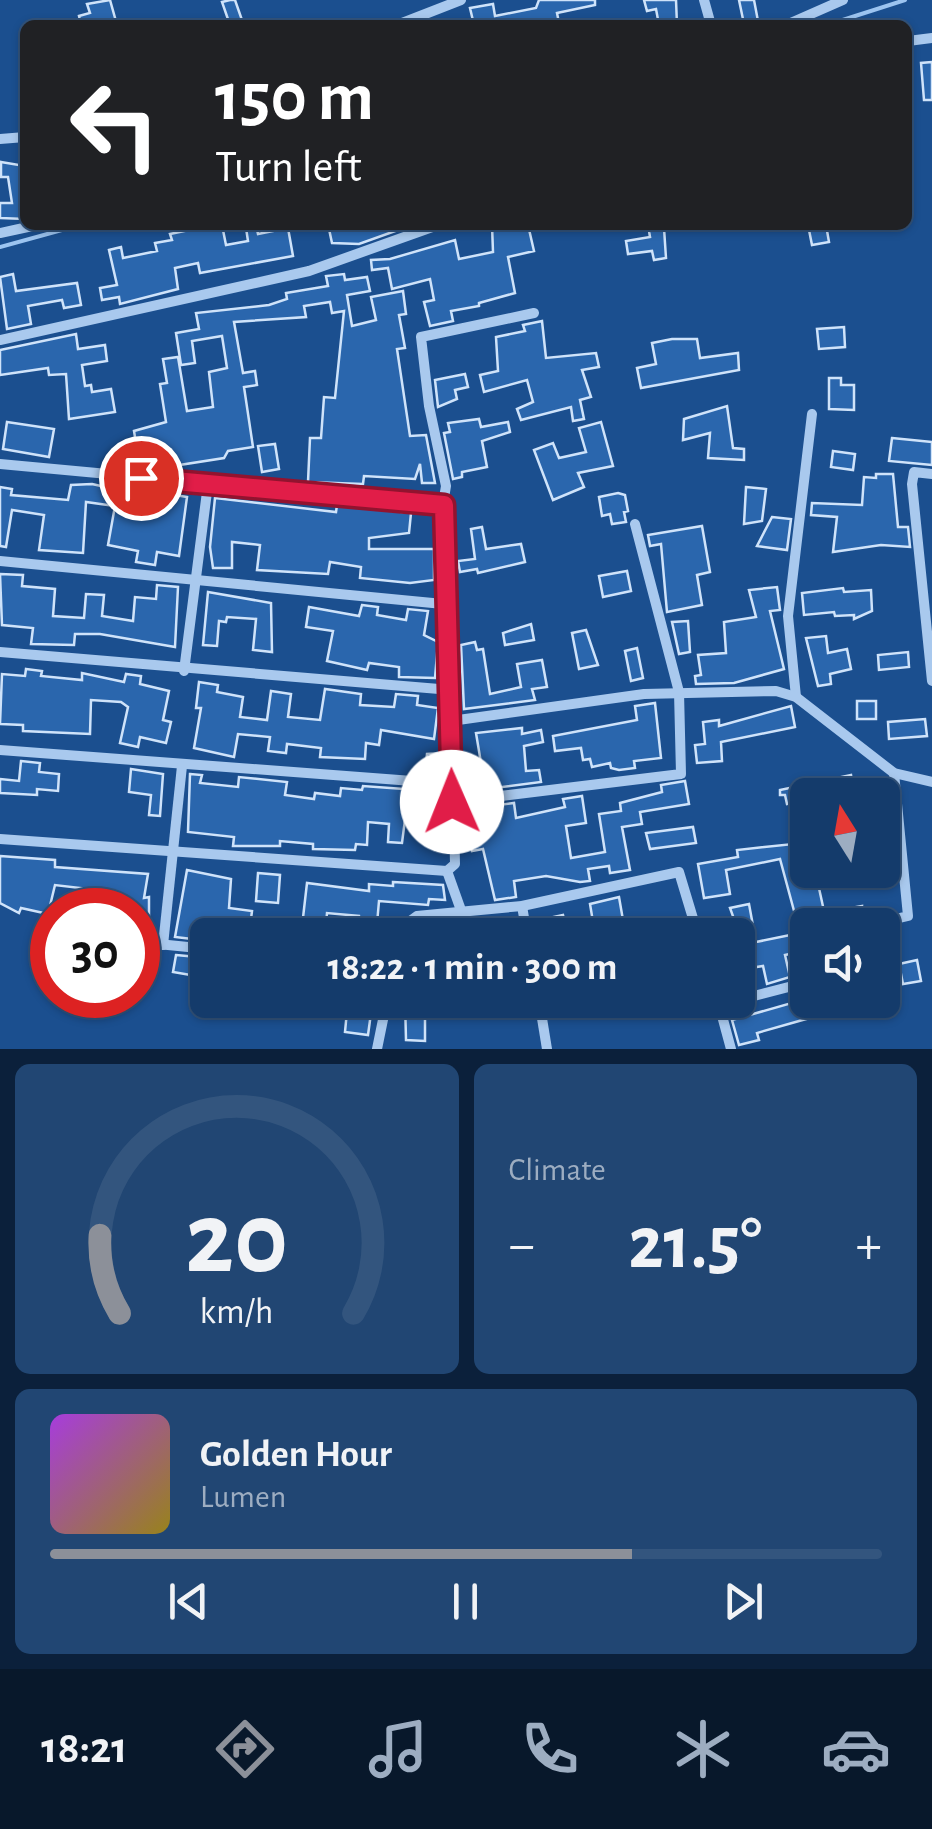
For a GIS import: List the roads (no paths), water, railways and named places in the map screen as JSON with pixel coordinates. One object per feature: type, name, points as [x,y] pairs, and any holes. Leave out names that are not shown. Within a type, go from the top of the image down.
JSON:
[{"type":"street","points":[[410,20],[461,0]]},
{"type":"street","points":[[797,20],[843,0]]},
{"type":"street","points":[[0,340],[309,272],[424,230]]},
{"type":"street","points":[[448,871],[454,864],[451,690],[443,604],[446,486],[429,406],[421,336],[534,314]]},
{"type":"street","points":[[796,697],[788,616],[812,414]]},
{"type":"street","points":[[0,464],[444,505]]},
{"type":"street","points":[[932,474],[914,472],[912,484],[932,682]]},
{"type":"street","points":[[184,670],[208,484]]},
{"type":"street","points":[[452,802],[681,774],[679,692],[636,524]]},
{"type":"street","points":[[0,561],[443,604]]},
{"type":"street","points":[[0,652],[451,690]]},
{"type":"street","points":[[451,721],[679,692],[720,696],[776,691],[796,697],[894,773],[932,782]]},
{"type":"street","points":[[0,750],[452,784]]},
{"type":"street","points":[[163,945],[176,855],[182,766]]},
{"type":"street","points":[[894,773],[908,916],[900,918]]},
{"type":"street","points":[[0,839],[176,855],[448,871]]},
{"type":"street","points":[[448,871],[462,913]]},
{"type":"street","points":[[414,918],[522,906],[679,872],[693,918]]},
{"type":"street","points":[[522,906],[524,918]]},
{"type":"street","points":[[160,945],[190,947]]},
{"type":"street","points":[[755,994],[790,986]]},
{"type":"street","points":[[378,1049],[384,1018]]},
{"type":"street","points":[[542,1018],[547,1049]]},
{"type":"street","points":[[722,1018],[731,1049]]},
{"type":"waterway","points":[[843,20],[905,0]]},
{"type":"waterway","points":[[0,247],[62,230]]}]
